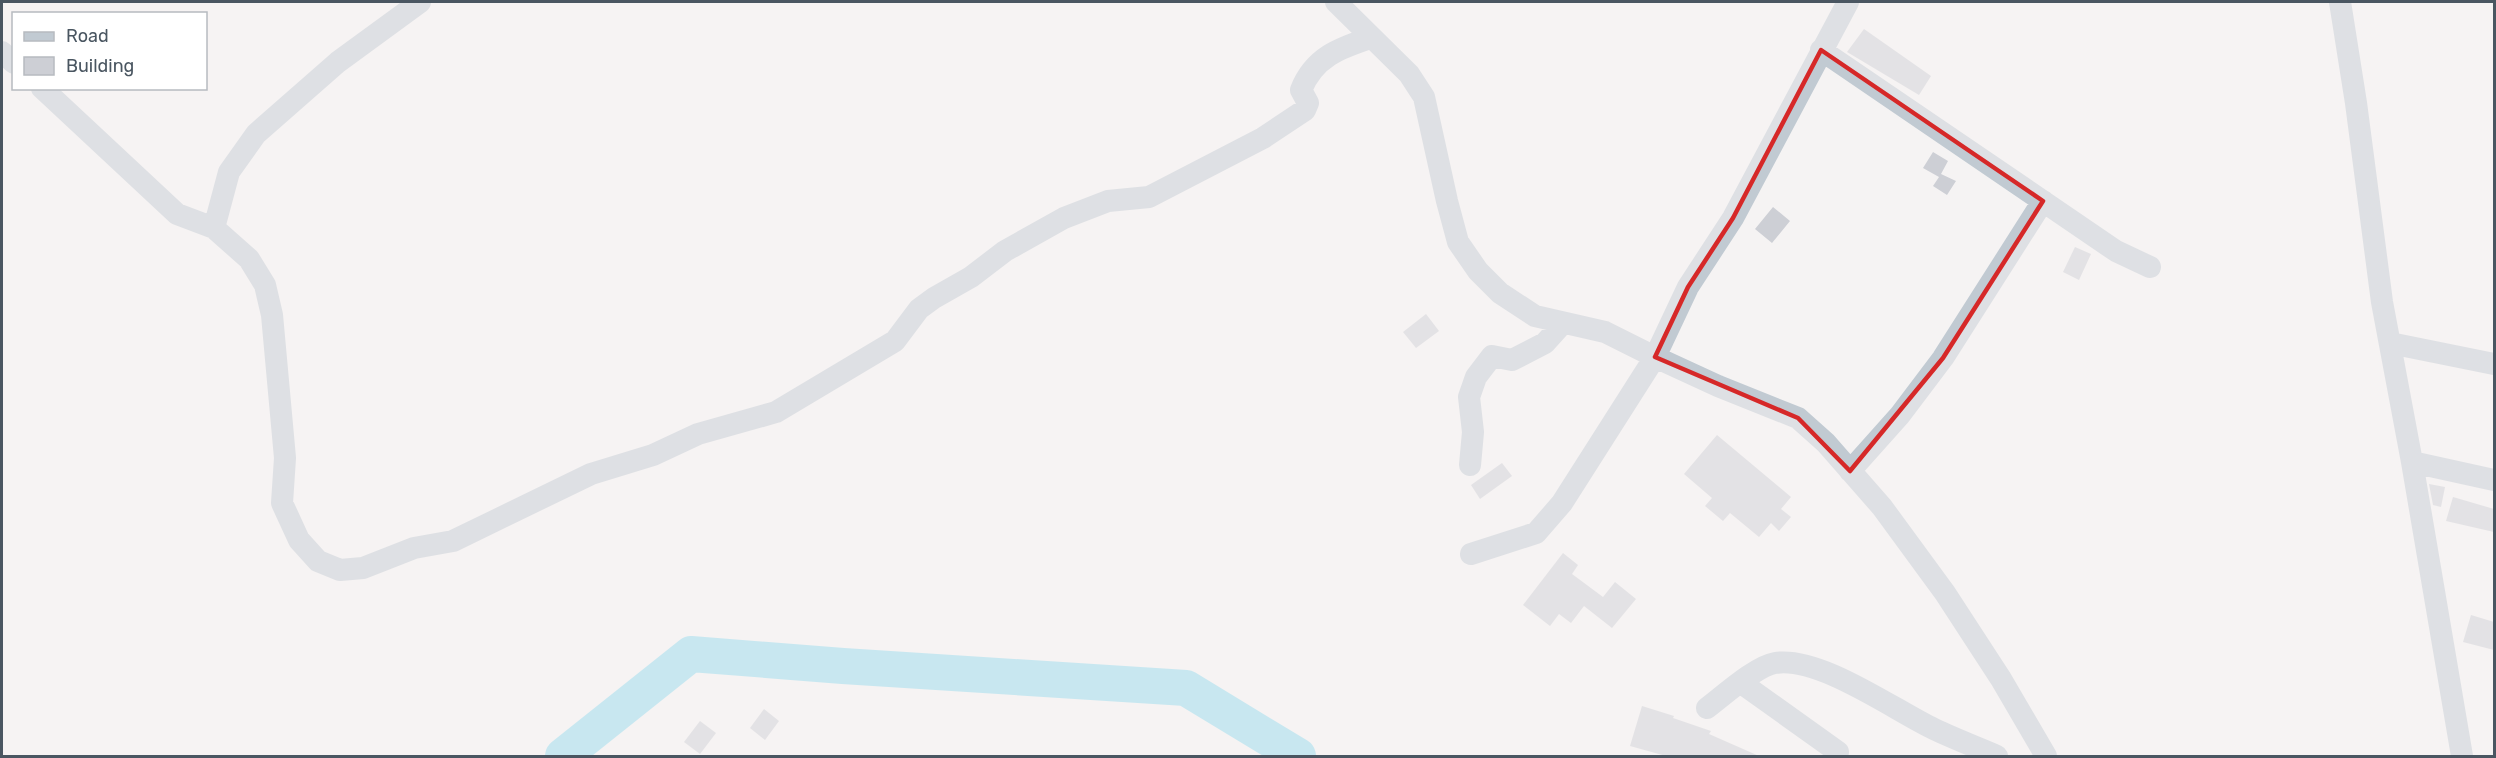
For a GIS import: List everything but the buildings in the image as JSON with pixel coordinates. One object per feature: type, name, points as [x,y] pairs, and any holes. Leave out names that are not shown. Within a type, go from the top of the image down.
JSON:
[{"type":"street","points":[[214,228],[229,172],[256,134],[338,62],[420,2]]},
{"type":"street","points":[[1336,2],[1409,74],[1424,97],[1446,201],[1458,242],[1479,271],[1500,293],[1535,316],[1605,332],[1718,386],[1798,418],[1826,443],[1882,507],[1945,593],[2001,679],[2046,756]]},
{"type":"street","points":[[1471,554],[1536,533],[1562,503],[1655,357],[1688,287],[1733,218],[1848,2]]},
{"type":"street","points":[[2340,2],[2390,343],[2462,756]]},
{"type":"street","points":[[44,90],[177,213],[193,222],[214,228],[249,259],[265,285],[272,315],[285,458],[282,502],[299,540],[318,561],[340,570],[363,568],[414,548],[453,541],[591,474],[653,455],[698,434],[776,412],[895,341],[919,309],[971,277],[1005,251],[1064,218],[1108,201],[1149,197],[1263,138],[1305,110],[1308,104],[1301,90],[1306,76],[1323,57],[1370,38]]},
{"type":"street","points":[[1821,50],[2116,251],[2151,267]]},
{"type":"street","points":[[1850,471],[1900,415],[1942,358],[2043,201]]},
{"type":"street","points":[[1470,465],[1473,432],[1469,397],[1476,377],[1492,356],[1512,360],[1526,350],[1545,343],[1563,323]]},
{"type":"street","points":[[2390,343],[2494,364]]},
{"type":"street","points":[[2412,462],[2494,480]]},
{"type":"street","points":[[1707,708],[1740,682],[1774,663],[1806,665],[1860,688],[1934,729],[1997,756]]},
{"type":"street","points":[[1740,682],[1838,752]]},
{"type":"highlighted area","points":[[1821,50],[2043,201],[1943,358],[1850,471],[1798,418],[1655,357],[1688,287],[1733,218]]},
{"type":"waterway","points":[[563,756],[691,654],[1186,688],[1298,756]]}]
